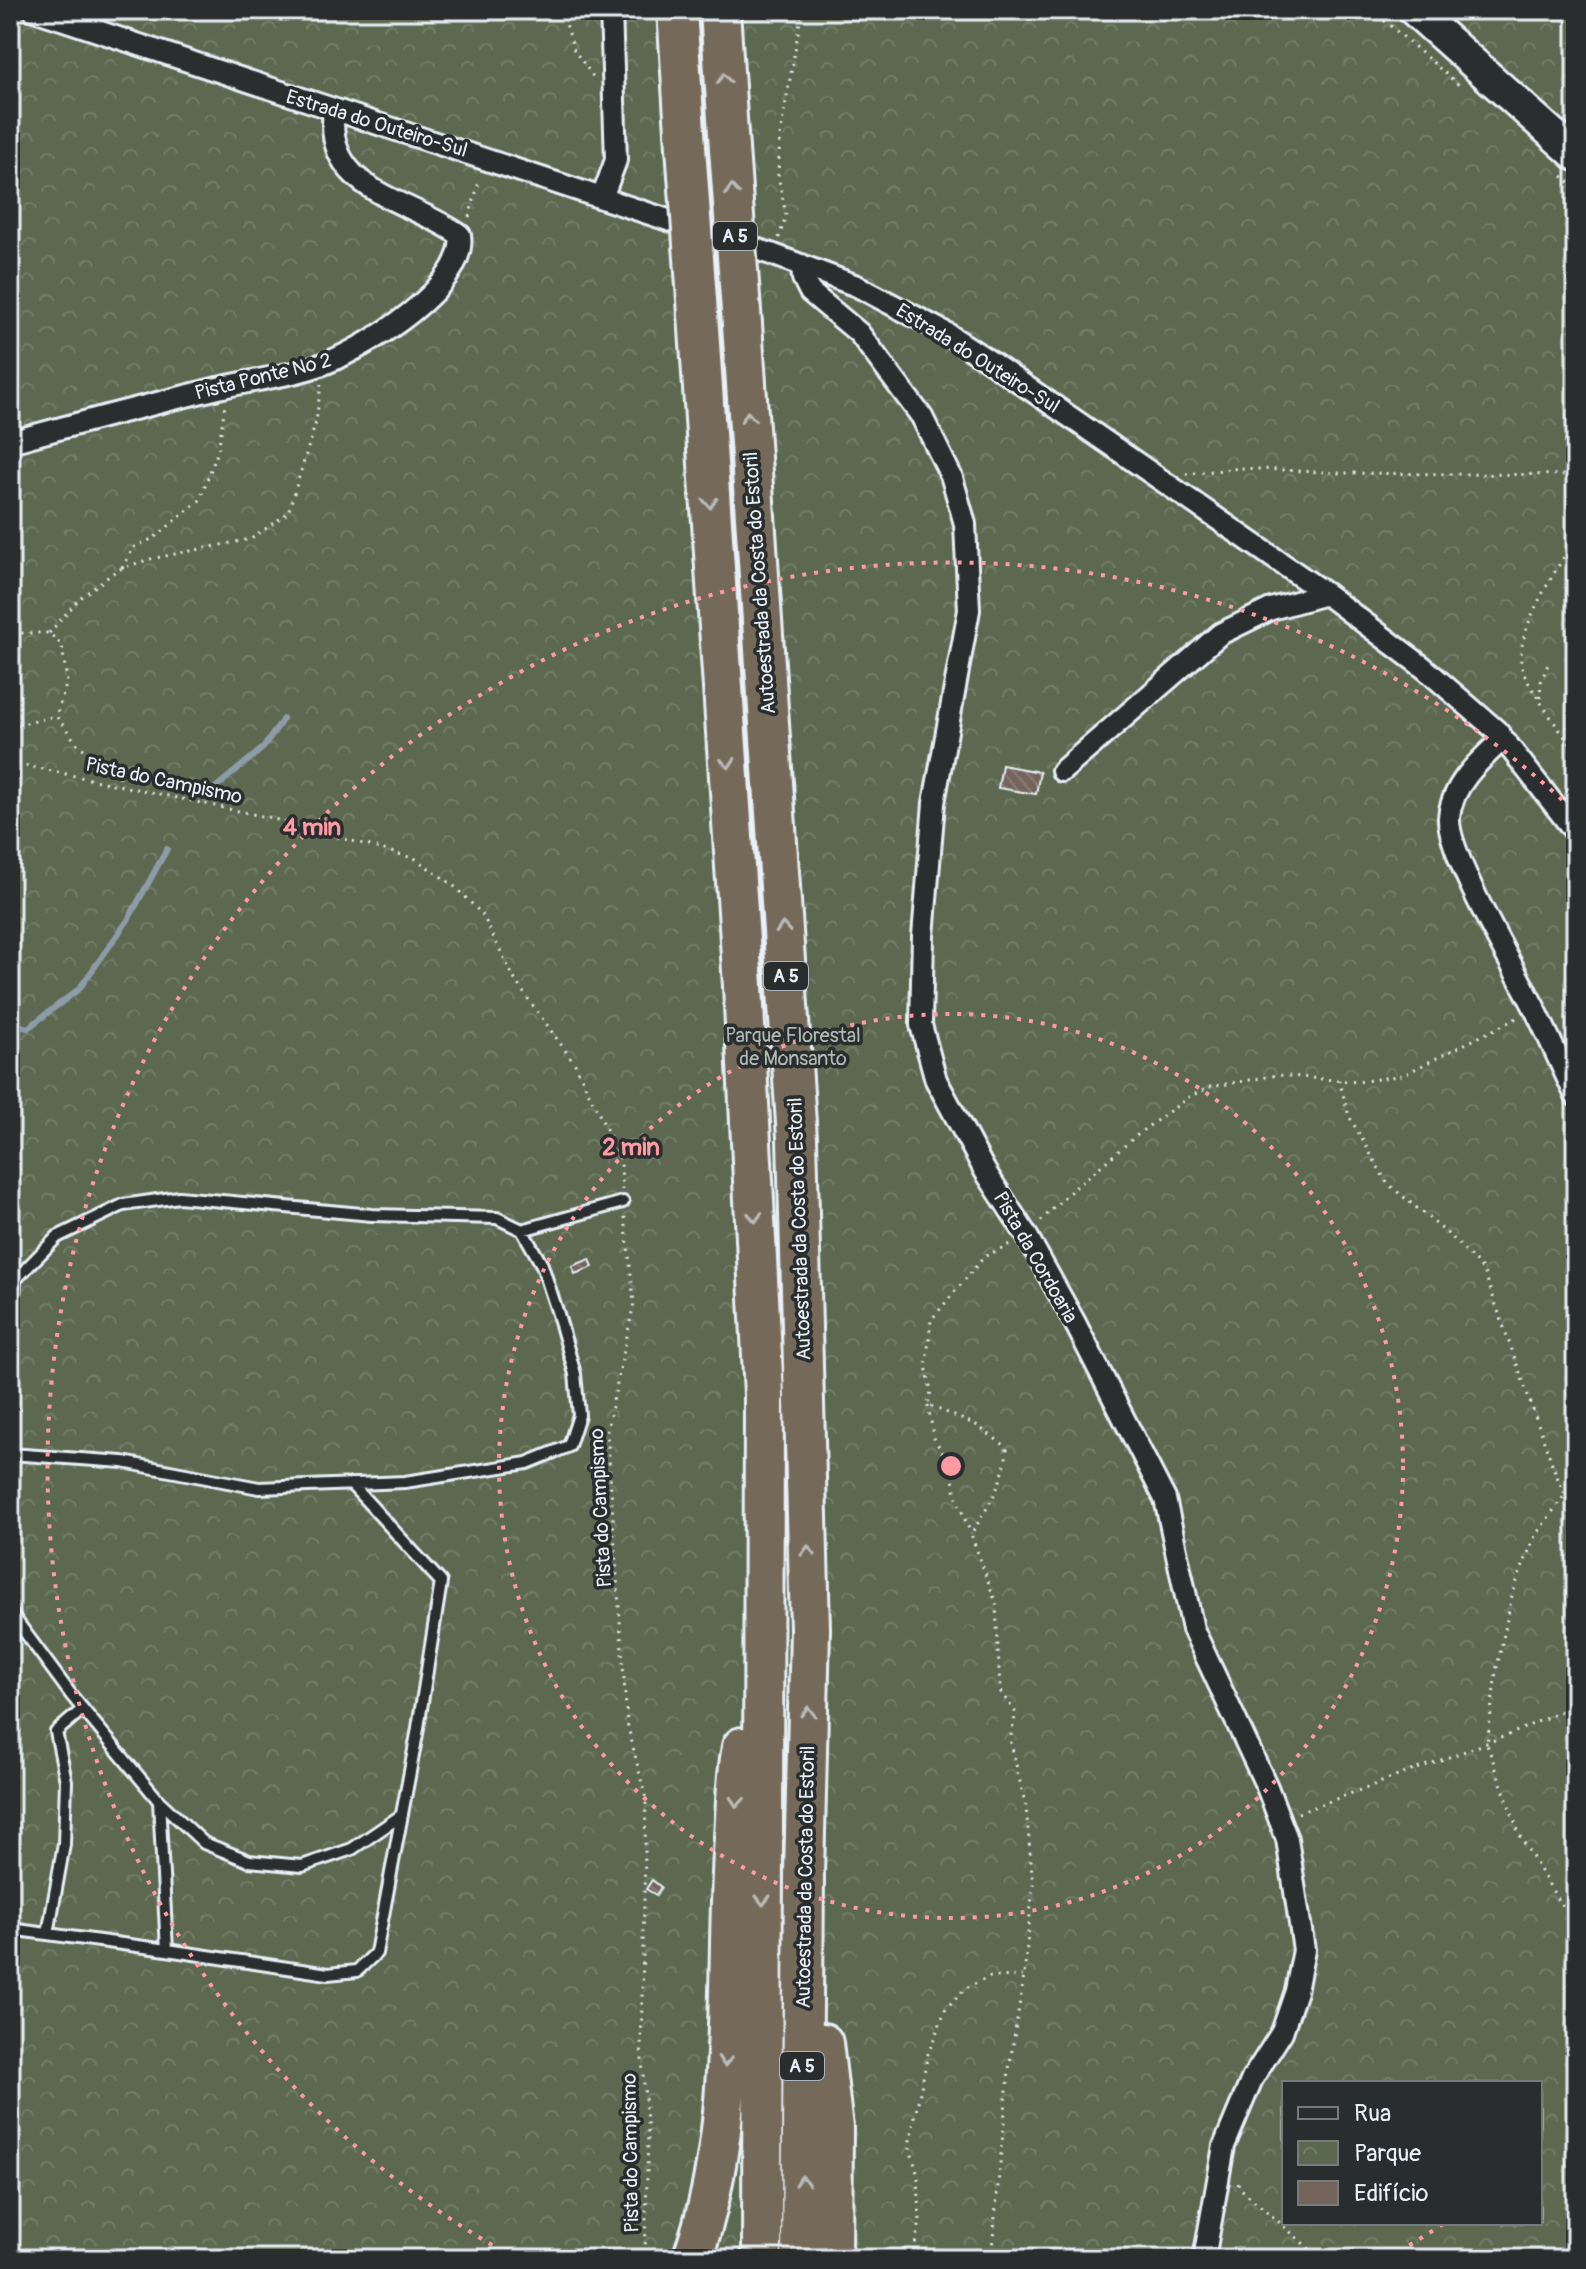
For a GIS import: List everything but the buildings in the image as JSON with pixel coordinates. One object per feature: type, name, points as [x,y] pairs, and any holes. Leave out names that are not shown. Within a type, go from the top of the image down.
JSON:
[{"type":"highway","name":"Autoestrada da Costa do Estoril","points":[[677,10],[752,1139],[764,1395],[762,2259]]},
{"type":"highway","name":"Autoestrada da Costa do Estoril","points":[[720,10],[797,1138],[810,1629],[804,1874],[801,2259]]},
{"type":"highway","points":[[692,2259],[712,2193],[721,2121],[731,1882],[740,1759],[764,1642]]},
{"type":"highway","points":[[804,1874],[833,2128],[832,2259]]},
{"type":"highway","points":[[739,2259],[741,2155],[763,2007]]},
{"type":"street","name":"Estrada do Outeiro-Sul","points":[[34,10],[802,265],[900,307],[981,355],[1326,594],[1423,667],[1503,739],[1576,833]]},
{"type":"street","points":[[602,198],[616,160],[611,10]]},
{"type":"street","points":[[1414,10],[1576,155]]},
{"type":"street","points":[[334,111],[331,133],[340,157],[350,170],[369,189],[453,230],[460,235],[462,244]]},
{"type":"street","name":"Pista Ponte Nº 2","points":[[10,442],[323,364],[359,348],[426,301],[446,280],[458,261],[462,244]]},
{"type":"street","name":"Pista da Cordoaria","points":[[802,265],[803,278],[810,292],[859,333],[922,417],[952,478],[965,524],[969,610],[934,803],[923,936],[921,1025],[936,1080],[985,1171],[1027,1236],[1074,1321],[1165,1499],[1193,1629],[1267,1787],[1287,1839],[1304,1950],[1296,1991],[1282,2032],[1252,2079],[1224,2146],[1204,2259]]},
{"type":"street","points":[[1062,771],[1220,634],[1271,609],[1326,594]]},
{"type":"street","points":[[1503,739],[1465,778],[1456,792],[1449,820],[1451,835],[1467,875],[1576,1096]]},
{"type":"lane","points":[[10,1454],[123,1462],[259,1488],[405,1482],[527,1463],[569,1446],[579,1415],[575,1374],[542,1265],[522,1230],[497,1218],[372,1215],[179,1197],[123,1205],[57,1237],[15,1280]]},
{"type":"lane","points":[[522,1230],[623,1202]]},
{"type":"lane","points":[[10,1256],[15,1280],[10,1371]]},
{"type":"lane","points":[[10,1929],[328,1974],[357,1971],[376,1953],[441,1582],[351,1484]]},
{"type":"lane","points":[[10,1612],[83,1709],[159,1801],[204,1843],[249,1861],[302,1866],[352,1849],[402,1815]]},
{"type":"lane","points":[[48,1934],[64,1844],[66,1797],[66,1781],[56,1732],[83,1709]]},
{"type":"lane","points":[[159,1801],[167,1950]]},
{"type":"path","points":[[562,10],[574,50],[615,109]]},
{"type":"path","points":[[779,237],[786,215],[778,175],[780,136],[802,10]]},
{"type":"path","points":[[462,244],[486,158]]},
{"type":"path","points":[[49,633],[80,598],[122,568],[150,559],[251,539],[288,513],[316,422],[323,364]]},
{"type":"path","points":[[122,568],[134,547],[154,538],[199,501],[218,451],[228,386]]},
{"type":"path","points":[[1186,474],[1240,468],[1340,473],[1576,475]]},
{"type":"path","points":[[1576,537],[1531,616],[1521,652],[1522,669],[1576,752]]},
{"type":"path","points":[[10,630],[49,633],[62,645],[67,682],[56,716]]},
{"type":"path","points":[[10,644],[21,633]]},
{"type":"path","points":[[1540,698],[1541,682],[1548,664]]},
{"type":"path","points":[[10,727],[56,716]]},
{"type":"path","points":[[56,716],[79,746],[118,770],[123,786]]},
{"type":"path","name":"Pista do Campismo","points":[[10,762],[271,818],[416,859],[453,885],[482,914],[516,982],[575,1064],[621,1160],[634,1303],[607,1430],[627,1723],[646,1799],[641,2048],[648,2134],[645,2259]]},
{"type":"path","points":[[991,2259],[1009,2069],[1024,1976],[1033,1885],[1026,1807],[1010,1739],[1016,1713],[1000,1691],[996,1603],[958,1502],[950,1466],[934,1438],[928,1405],[931,1391],[926,1366],[931,1320],[984,1257],[1027,1236],[1063,1198],[1142,1131],[1189,1097],[1210,1087],[1278,1075],[1358,1082],[1403,1075],[1535,1009]]},
{"type":"path","points":[[1339,1080],[1349,1116],[1387,1183],[1455,1240],[1484,1271],[1576,1522]]},
{"type":"path","points":[[928,1405],[976,1425],[1007,1447],[1007,1467],[990,1504],[971,1534]]},
{"type":"path","points":[[1576,1488],[1564,1496],[1535,1536],[1513,1591],[1496,1672],[1487,1744],[1520,1836],[1558,1900],[1576,1923]]},
{"type":"path","points":[[1280,1820],[1389,1777],[1487,1744],[1576,1704]]},
{"type":"path","points":[[912,2259],[920,2222],[918,2176],[909,2145],[933,2042],[946,2008],[966,1988],[989,1977],[1024,1976]]},
{"type":"path","points":[[1224,2146],[1240,2188],[1282,2225]]},
{"type":"path","points":[[1282,2225],[1321,2259]]},
{"type":"green space","name":"Parque Florestal de Monsanto","points":[[10,10],[1576,10],[1576,2259],[10,2259]]},
{"type":"waterway","points":[[209,793],[263,748],[283,719]]},
{"type":"waterway","points":[[10,1023],[28,1028],[79,989],[128,920],[167,849]]}]
